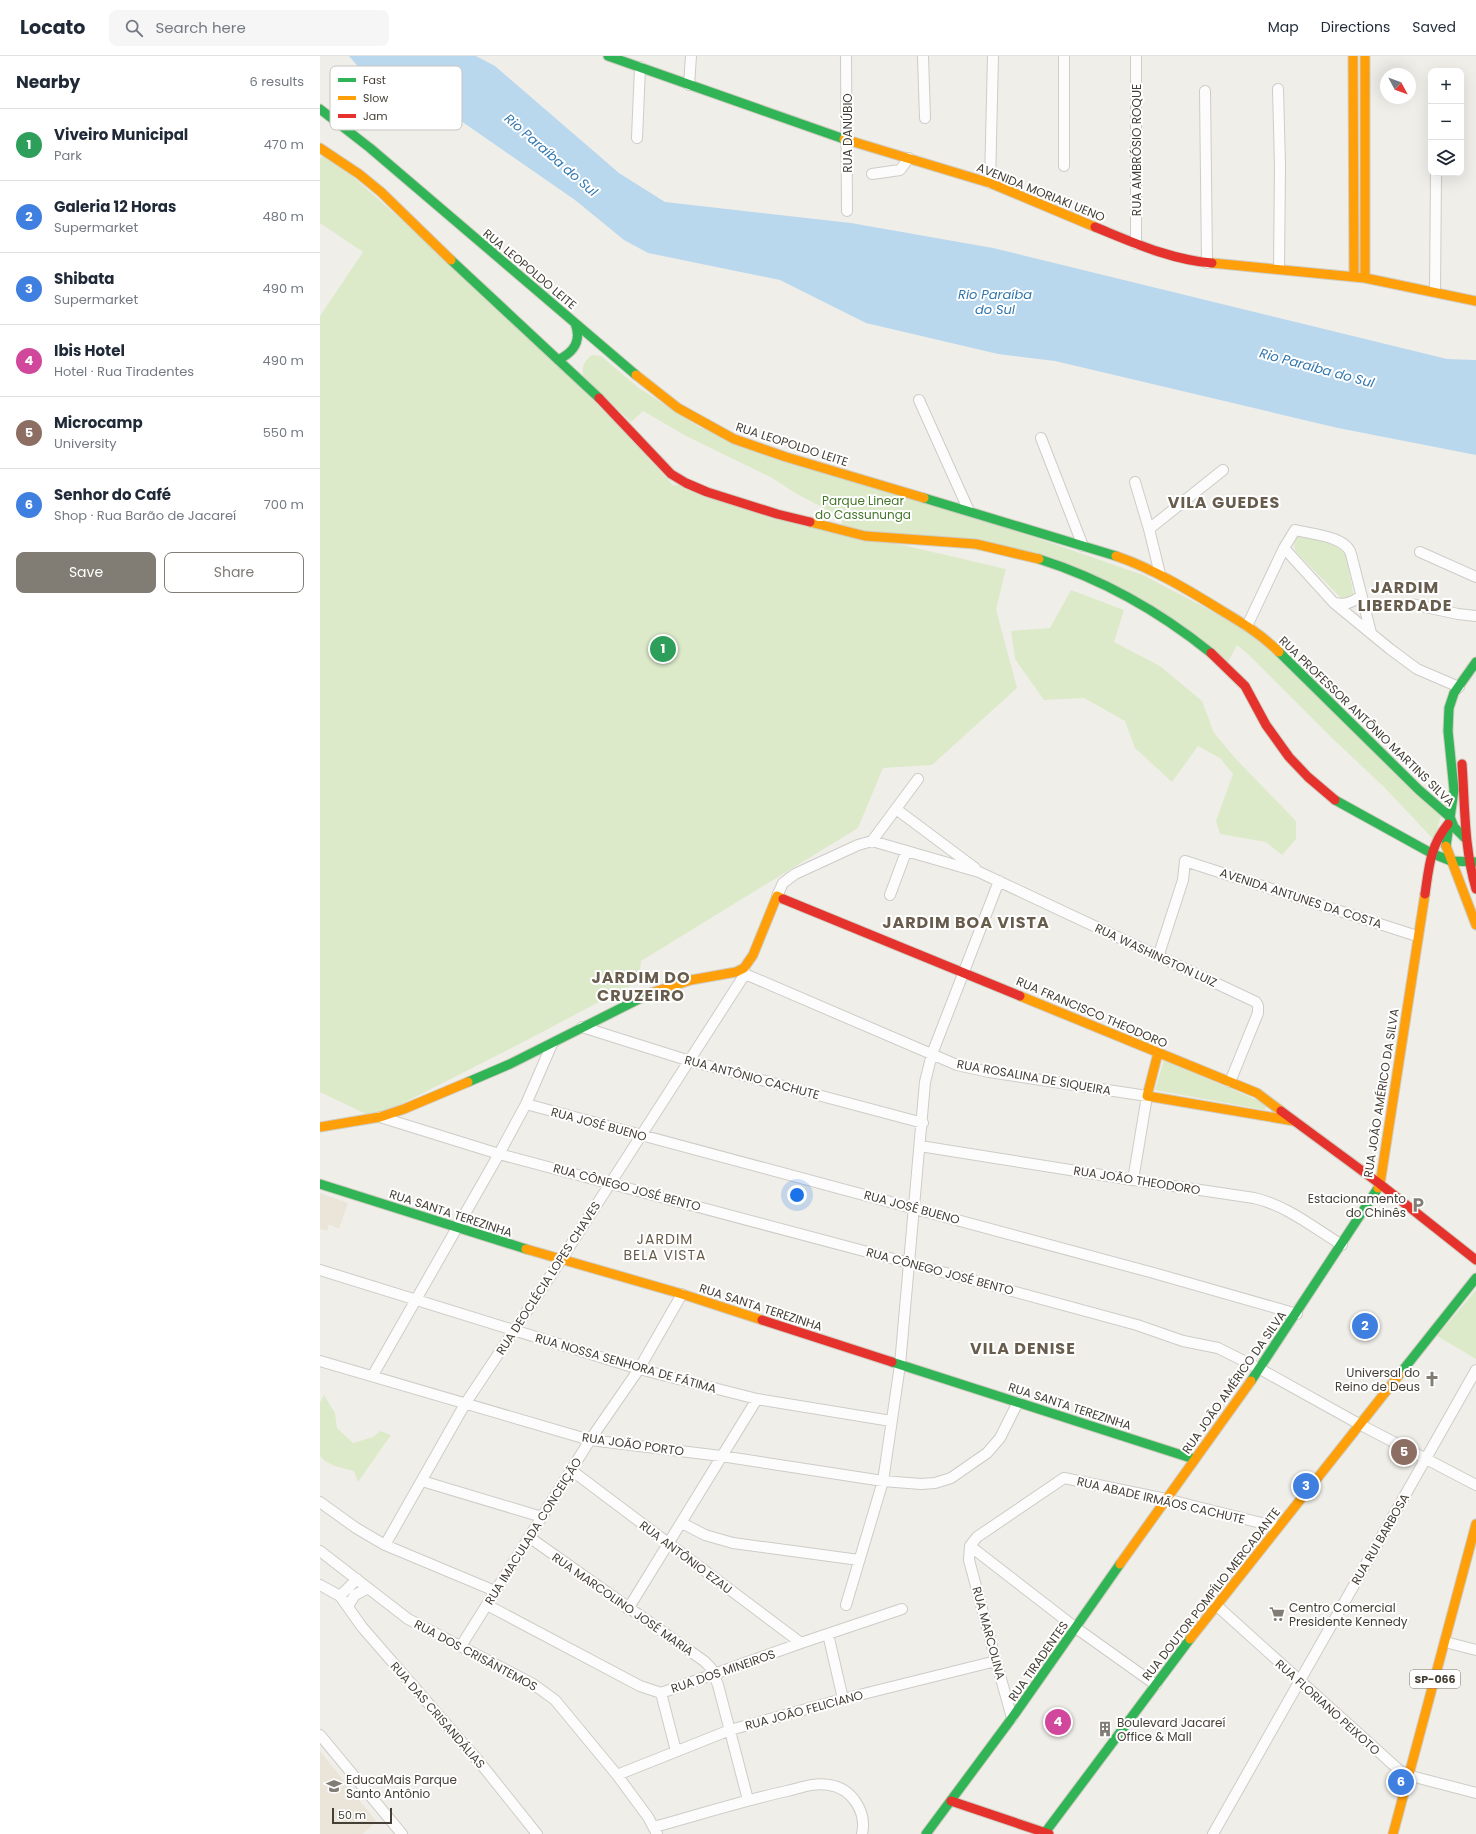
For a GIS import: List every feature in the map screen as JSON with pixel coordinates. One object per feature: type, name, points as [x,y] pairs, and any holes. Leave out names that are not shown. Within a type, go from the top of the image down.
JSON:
[{"type":"main road","name":"AVENIDA MORIAKI UENO","points":[[608,56],[847,140],[990,183],[1136,244],[1175,257],[1207,263],[1279,268],[1354,276],[1476,301]]},
{"type":"main road","points":[[1353,56],[1354,276]]},
{"type":"main road","points":[[1365,56],[1365,278]]},
{"type":"main road","name":"RUA LEOPOLDO LEITE","points":[[320,109],[330,117]]},
{"type":"main road","name":"RUA LEOPOLDO LEITE","points":[[347,130],[678,408],[734,439],[786,457],[1118,557],[1160,574],[1247,626]]},
{"type":"main road","points":[[321,152],[381,192],[481,290],[566,367],[626,425],[671,474],[697,488],[777,514],[847,533],[865,536],[968,544],[1003,549],[1067,569],[1122,592],[1141,602],[1191,637],[1242,682],[1251,694],[1269,731],[1312,782],[1338,802],[1431,853],[1451,861],[1472,861]]},
{"type":"main road","points":[[576,323],[579,331],[579,341]]},
{"type":"main road","points":[[558,360],[568,354],[579,341],[591,336]]},
{"type":"main road","points":[[566,367],[591,336]]},
{"type":"main road","name":"RUA PROFESSOR ANTÔNIO MARTINS SILVA","points":[[1247,626],[1262,636],[1275,648],[1419,790],[1465,838]]},
{"type":"main road","points":[[1476,662],[1452,699],[1449,712],[1448,733],[1454,791],[1446,848],[1476,925]]},
{"type":"main road","points":[[1462,755],[1465,838],[1472,861],[1476,886]]},
{"type":"main road","name":"RUA JOÃO AMÉRICO DA SILVA","points":[[1166,1499],[1260,1369],[1342,1246],[1380,1184],[1431,853],[1440,834],[1449,821]]},
{"type":"main road","points":[[320,1127],[380,1117],[452,1090],[552,1044],[582,1027],[650,993],[692,980],[744,971],[753,955],[777,896]]},
{"type":"main road","name":"RUA FRANCISCO THEODORO","points":[[777,896],[1257,1093],[1380,1184],[1476,1260]]},
{"type":"main road","points":[[1147,1096],[1158,1052]]},
{"type":"main road","name":"RUA ROSALINA DE SIQUEIRA","points":[[1147,1096],[1297,1122]]},
{"type":"main road","name":"RUA SANTA TEREZINHA","points":[[320,1184],[561,1260],[682,1294],[1194,1459]]},
{"type":"main road","name":"RUA DOUTOR POMPÍLIO MERCADANTE","points":[[1045,1834],[1216,1606],[1476,1278]]},
{"type":"main road","name":"RUA TIRADENTES","points":[[926,1834],[1012,1718],[1166,1499]]},
{"type":"main road","name":"SP-066","points":[[1393,1834],[1407,1775],[1446,1642],[1476,1524]]},
{"type":"main road","points":[[951,1801],[1045,1834]]},
{"type":"street","points":[[689,84],[690,56]]},
{"type":"street","name":"RUA DANÚBIO","points":[[846,56],[847,211]]},
{"type":"street","points":[[923,56],[925,118]]},
{"type":"street","points":[[990,183],[993,56]]},
{"type":"street","points":[[1064,56],[1064,166]]},
{"type":"street","name":"RUA AMBRÓSIO ROQUE","points":[[1136,56],[1136,244]]},
{"type":"street","points":[[637,138],[640,67]]},
{"type":"street","points":[[1278,89],[1280,166],[1279,268]]},
{"type":"street","points":[[1205,91],[1207,263]]},
{"type":"street","points":[[872,174],[900,170],[909,158]]},
{"type":"street","points":[[1435,292],[1436,176]]},
{"type":"street","points":[[919,400],[969,511]]},
{"type":"street","points":[[1041,438],[1083,546]]},
{"type":"street","points":[[1149,529],[1223,470]]},
{"type":"street","points":[[1135,482],[1160,574]]},
{"type":"street","points":[[1247,626],[1284,548],[1295,530],[1340,541],[1348,546],[1371,634]]},
{"type":"street","points":[[1284,548],[1334,603],[1371,634],[1417,669],[1459,687]]},
{"type":"street","points":[[1420,552],[1476,576]]},
{"type":"street","points":[[1334,603],[1343,605],[1351,603],[1361,596]]},
{"type":"street","points":[[1411,604],[1458,614],[1476,616]]},
{"type":"street","points":[[777,896],[783,883],[795,874],[858,845],[872,841],[918,779]]},
{"type":"street","name":"RUA WASHINGTON LUIZ","points":[[896,809],[979,872]]},
{"type":"street","name":"RUA WASHINGTON LUIZ","points":[[872,841],[979,872],[1252,1000],[1258,1006],[1258,1013],[1230,1082]]},
{"type":"street","points":[[890,895],[906,852]]},
{"type":"street","name":"AVENIDA ANTUNES DA COSTA","points":[[1158,957],[1183,880],[1185,861],[1417,936]]},
{"type":"street","points":[[846,1605],[883,1481],[890,1421],[900,1365],[923,1123],[925,1082],[932,1054],[999,881]]},
{"type":"street","name":"RUA ROSALINA DE SIQUEIRA","points":[[744,971],[957,1065],[973,1069],[1147,1096]]},
{"type":"street","name":"RUA DEOCLÉCIA LOPES CHAVES","points":[[385,1545],[466,1404],[690,1061],[744,971]]},
{"type":"street","name":"RUA ANTÔNIO CACHUTE","points":[[582,1027],[690,1061],[923,1123]]},
{"type":"street","points":[[373,1375],[499,1154],[526,1104],[552,1044]]},
{"type":"street","points":[[1133,1180],[1147,1096]]},
{"type":"street","name":"RUA JOSÉ BUENO","points":[[526,1104],[914,1208],[1297,1314]]},
{"type":"street","name":"RUA CÔNEGO JOSÉ BENTO","points":[[380,1117],[499,1154],[610,1182],[1137,1325],[1183,1341],[1218,1348],[1476,1485]]},
{"type":"street","name":"RUA JOÃO THEODORO","points":[[920,1146],[1267,1201],[1342,1246]]},
{"type":"street","name":"RUA NOSSA SENHORA DE FÁTIMA","points":[[320,1270],[416,1298],[514,1331],[639,1369],[757,1399],[890,1421]]},
{"type":"street","name":"RUA IMACULADA CONCEIÇÃO","points":[[461,1646],[590,1440],[639,1369],[682,1294]]},
{"type":"street","name":"RUA JOÃO PORTO","points":[[320,1361],[373,1375],[590,1440],[721,1456],[883,1481],[921,1484],[935,1483],[951,1478],[987,1453],[994,1446],[1018,1402]]},
{"type":"street","name":"RUA RUI BARBOSA","points":[[1213,1834],[1476,1370]]},
{"type":"street","points":[[628,1609],[757,1399]]},
{"type":"street","name":"RUA ANTÔNIO EZAU","points":[[571,1470],[801,1643]]},
{"type":"street","name":"RUA ABADE IRMÃOS CACHUTE","points":[[970,1546],[977,1537],[1062,1478],[1166,1499],[1278,1527]]},
{"type":"street","points":[[422,1481],[542,1517]]},
{"type":"street","points":[[320,1502],[356,1528],[385,1545],[495,1591]]},
{"type":"street","points":[[682,1523],[705,1535],[733,1543],[859,1560]]},
{"type":"street","name":"RUA MARCOLINO JOSÉ MARIA","points":[[529,1537],[628,1609],[704,1661],[714,1674]]},
{"type":"street","points":[[970,1546],[1076,1628],[1156,1685]]},
{"type":"street","name":"RUA MARCOLINA","points":[[970,1546],[970,1560],[1012,1718]]},
{"type":"street","name":"RUA DOS CRISÂNTEMOS","points":[[320,1551],[408,1619],[533,1684],[555,1700],[617,1775],[655,1830]]},
{"type":"street","points":[[320,1585],[340,1596],[357,1579]]},
{"type":"street","points":[[348,1606],[355,1595],[368,1588]]},
{"type":"street","name":"RUA DAS CRISANDÁLIAS","points":[[340,1596],[362,1627],[481,1764],[537,1834]]},
{"type":"street","name":"RUA DOS MINEIROS","points":[[487,1605],[640,1686],[661,1692],[902,1609]]},
{"type":"street","name":"RUA FLORIANO PEIXOTO","points":[[1216,1606],[1407,1775],[1476,1793]]},
{"type":"street","points":[[828,1634],[843,1699]]},
{"type":"street","points":[[1446,1642],[1476,1650]]},
{"type":"street","name":"RUA JOÃO FELICIANO","points":[[617,1775],[730,1730],[843,1699],[996,1661]]},
{"type":"street","points":[[714,1674],[748,1800]]},
{"type":"street","points":[[661,1692],[676,1751]]},
{"type":"street","points":[[320,1735],[402,1834]]},
{"type":"street","points":[[655,1830],[748,1800],[806,1787],[829,1785],[847,1792],[856,1803],[864,1825],[862,1834]]},
{"type":"shaded area","points":[[320,1193],[348,1203],[339,1229],[329,1224],[327,1231],[320,1229]]},
{"type":"shaded area","name":"EducaMais Parque Santo Antônio","points":[[320,1751],[376,1821],[363,1834],[320,1834]]},
{"type":"green space","points":[[324,151],[494,302],[609,416],[673,485],[692,486],[834,529],[1006,569],[996,609],[1017,688],[932,765],[883,768],[858,828],[641,961],[639,981],[374,1118],[320,1092],[320,316],[363,252],[320,223],[320,159]]},
{"type":"green space","name":"Parque Linear do Cassununga","points":[[592,355],[601,356],[639,388],[699,427],[1025,534],[1143,575],[1262,638],[1441,816],[1434,840],[1385,788],[1237,645],[1228,662],[1067,566],[841,527],[843,518],[797,494],[772,478],[686,436],[643,411],[631,422],[583,376],[584,364]]},
{"type":"green space","points":[[1302,534],[1333,543],[1339,546],[1346,554],[1353,592],[1353,595],[1348,599],[1341,598],[1296,552],[1294,543],[1297,537]]},
{"type":"green space","points":[[1071,590],[1124,610],[1114,642],[1160,666],[1202,701],[1214,733],[1235,758],[1296,821],[1296,839],[1282,855],[1266,842],[1220,834],[1216,821],[1233,774],[1220,758],[1198,746],[1172,782],[1135,748],[1125,721],[1084,698],[1044,700],[1015,659],[1011,631],[1050,628]]},
{"type":"green space","points":[[1164,1060],[1266,1104],[1265,1110],[1155,1090]]},
{"type":"green space","points":[[1476,1290],[1476,1359],[1437,1336]]},
{"type":"green space","points":[[324,1395],[335,1413],[337,1428],[353,1443],[373,1437],[380,1431],[391,1435],[358,1482],[354,1471],[340,1468],[327,1462],[320,1456],[320,1403]]},
{"type":"water","name":"Rio Paraíba do Sul","points":[[349,56],[476,56],[495,66],[619,173],[665,202],[851,223],[993,248],[1447,359],[1476,360],[1476,455],[1338,428],[1055,361],[998,354],[866,323],[780,280],[648,253],[624,240],[575,200],[462,122],[462,66],[358,66]]},
{"type":"traffic: fast","points":[[608,56],[844,139]]},
{"type":"traffic: fast","points":[[320,109],[330,117]]},
{"type":"traffic: fast","points":[[347,130],[636,375]]},
{"type":"traffic: fast","points":[[451,260],[599,398]]},
{"type":"traffic: fast","points":[[558,360],[572,350],[577,341],[578,335],[575,323]]},
{"type":"traffic: fast","points":[[924,498],[1116,556]]},
{"type":"traffic: fast","points":[[1039,559],[1085,576],[1129,598],[1171,623],[1211,653]]},
{"type":"traffic: fast","points":[[1279,652],[1419,790],[1450,817],[1454,827],[1465,838]]},
{"type":"traffic: fast","points":[[1446,846],[1454,790],[1448,731],[1449,708],[1454,693],[1476,662]]},
{"type":"traffic: fast","points":[[1335,800],[1431,853],[1451,861],[1476,862]]},
{"type":"traffic: fast","points":[[468,1082],[510,1064],[651,993]]},
{"type":"traffic: fast","points":[[320,1184],[526,1249]]},
{"type":"traffic: fast","points":[[1251,1381],[1378,1188]]},
{"type":"traffic: fast","points":[[1399,1375],[1476,1278]]},
{"type":"traffic: fast","points":[[892,1362],[1194,1459]]},
{"type":"traffic: fast","points":[[926,1834],[1012,1718],[1120,1564]]},
{"type":"traffic: fast","points":[[1044,1834],[1190,1639]]},
{"type":"traffic: slow","points":[[1353,56],[1354,276]]},
{"type":"traffic: slow","points":[[1365,56],[1365,278]]},
{"type":"traffic: slow","points":[[844,139],[990,183],[1095,227]]},
{"type":"traffic: slow","points":[[320,148],[359,174],[381,192],[451,260]]},
{"type":"traffic: slow","points":[[1212,263],[1365,278],[1476,301]]},
{"type":"traffic: slow","points":[[636,375],[678,408],[734,439],[786,457],[924,498]]},
{"type":"traffic: slow","points":[[810,522],[865,536],[976,544],[1039,559]]},
{"type":"traffic: slow","points":[[1116,556],[1144,567],[1198,596],[1253,630],[1279,652]]},
{"type":"traffic: slow","points":[[1446,846],[1476,925]]},
{"type":"traffic: slow","points":[[1378,1188],[1380,1184],[1425,894]]},
{"type":"traffic: slow","points":[[651,993],[691,980],[736,972],[744,968],[753,955],[777,896],[783,899]]},
{"type":"traffic: slow","points":[[1020,996],[1257,1093],[1281,1111]]},
{"type":"traffic: slow","points":[[1158,1053],[1147,1096],[1294,1121]]},
{"type":"traffic: slow","points":[[320,1127],[380,1117],[404,1109],[468,1082]]},
{"type":"traffic: slow","points":[[526,1249],[682,1294],[762,1320]]},
{"type":"traffic: slow","points":[[1190,1639],[1399,1375]]},
{"type":"traffic: slow","points":[[1120,1564],[1251,1381]]},
{"type":"traffic: slow","points":[[1393,1834],[1476,1524]]},
{"type":"traffic: jam","points":[[1095,227],[1167,254],[1212,263]]},
{"type":"traffic: jam","points":[[599,398],[671,474],[686,483],[707,492],[777,514],[810,522]]},
{"type":"traffic: jam","points":[[1211,653],[1245,686],[1266,725],[1289,757],[1308,777],[1335,800]]},
{"type":"traffic: jam","points":[[1462,764],[1467,843],[1476,889]]},
{"type":"traffic: jam","points":[[1425,894],[1431,857],[1437,840],[1448,824]]},
{"type":"traffic: jam","points":[[783,899],[1020,996]]},
{"type":"traffic: jam","points":[[1281,1111],[1380,1184],[1476,1260]]},
{"type":"traffic: jam","points":[[762,1320],[892,1362]]},
{"type":"traffic: jam","points":[[951,1801],[1049,1834]]},
{"type":"place","name":"Viveiro Municipal","points":[[663,649]]},
{"type":"place","name":"Estacionamento do Chinês","points":[[1418,1205]]},
{"type":"place","name":"Galeria 12 Horas","points":[[1365,1326]]},
{"type":"place","name":"Universal do Reino de Deus","points":[[1432,1379]]},
{"type":"place","name":"Microcamp","points":[[1404,1452]]},
{"type":"place","name":"Shibata","points":[[1306,1486]]},
{"type":"place","name":"Centro Comercial Presidente Kennedy","points":[[1277,1614]]},
{"type":"place","name":"Ibis Hotel","points":[[1058,1722]]},
{"type":"place","name":"Boulevard Jacareí Office & Mall","points":[[1105,1729]]},
{"type":"place","name":"Senhor do Café","points":[[1401,1782]]},
{"type":"place","name":"EducaMais Parque Santo Antônio","points":[[334,1786]]},
{"type":"district","name":"VILA GUEDES","points":[[1224,502]]},
{"type":"district","name":"JARDIM LIBERDADE","points":[[1405,596]]},
{"type":"district","name":"JARDIM BOA VISTA","points":[[966,922]]},
{"type":"district","name":"JARDIM DO CRUZEIRO","points":[[641,986]]},
{"type":"district","name":"JARDIM BELA VISTA","points":[[665,1248]]},
{"type":"district","name":"VILA DENISE","points":[[1023,1348]]}]
